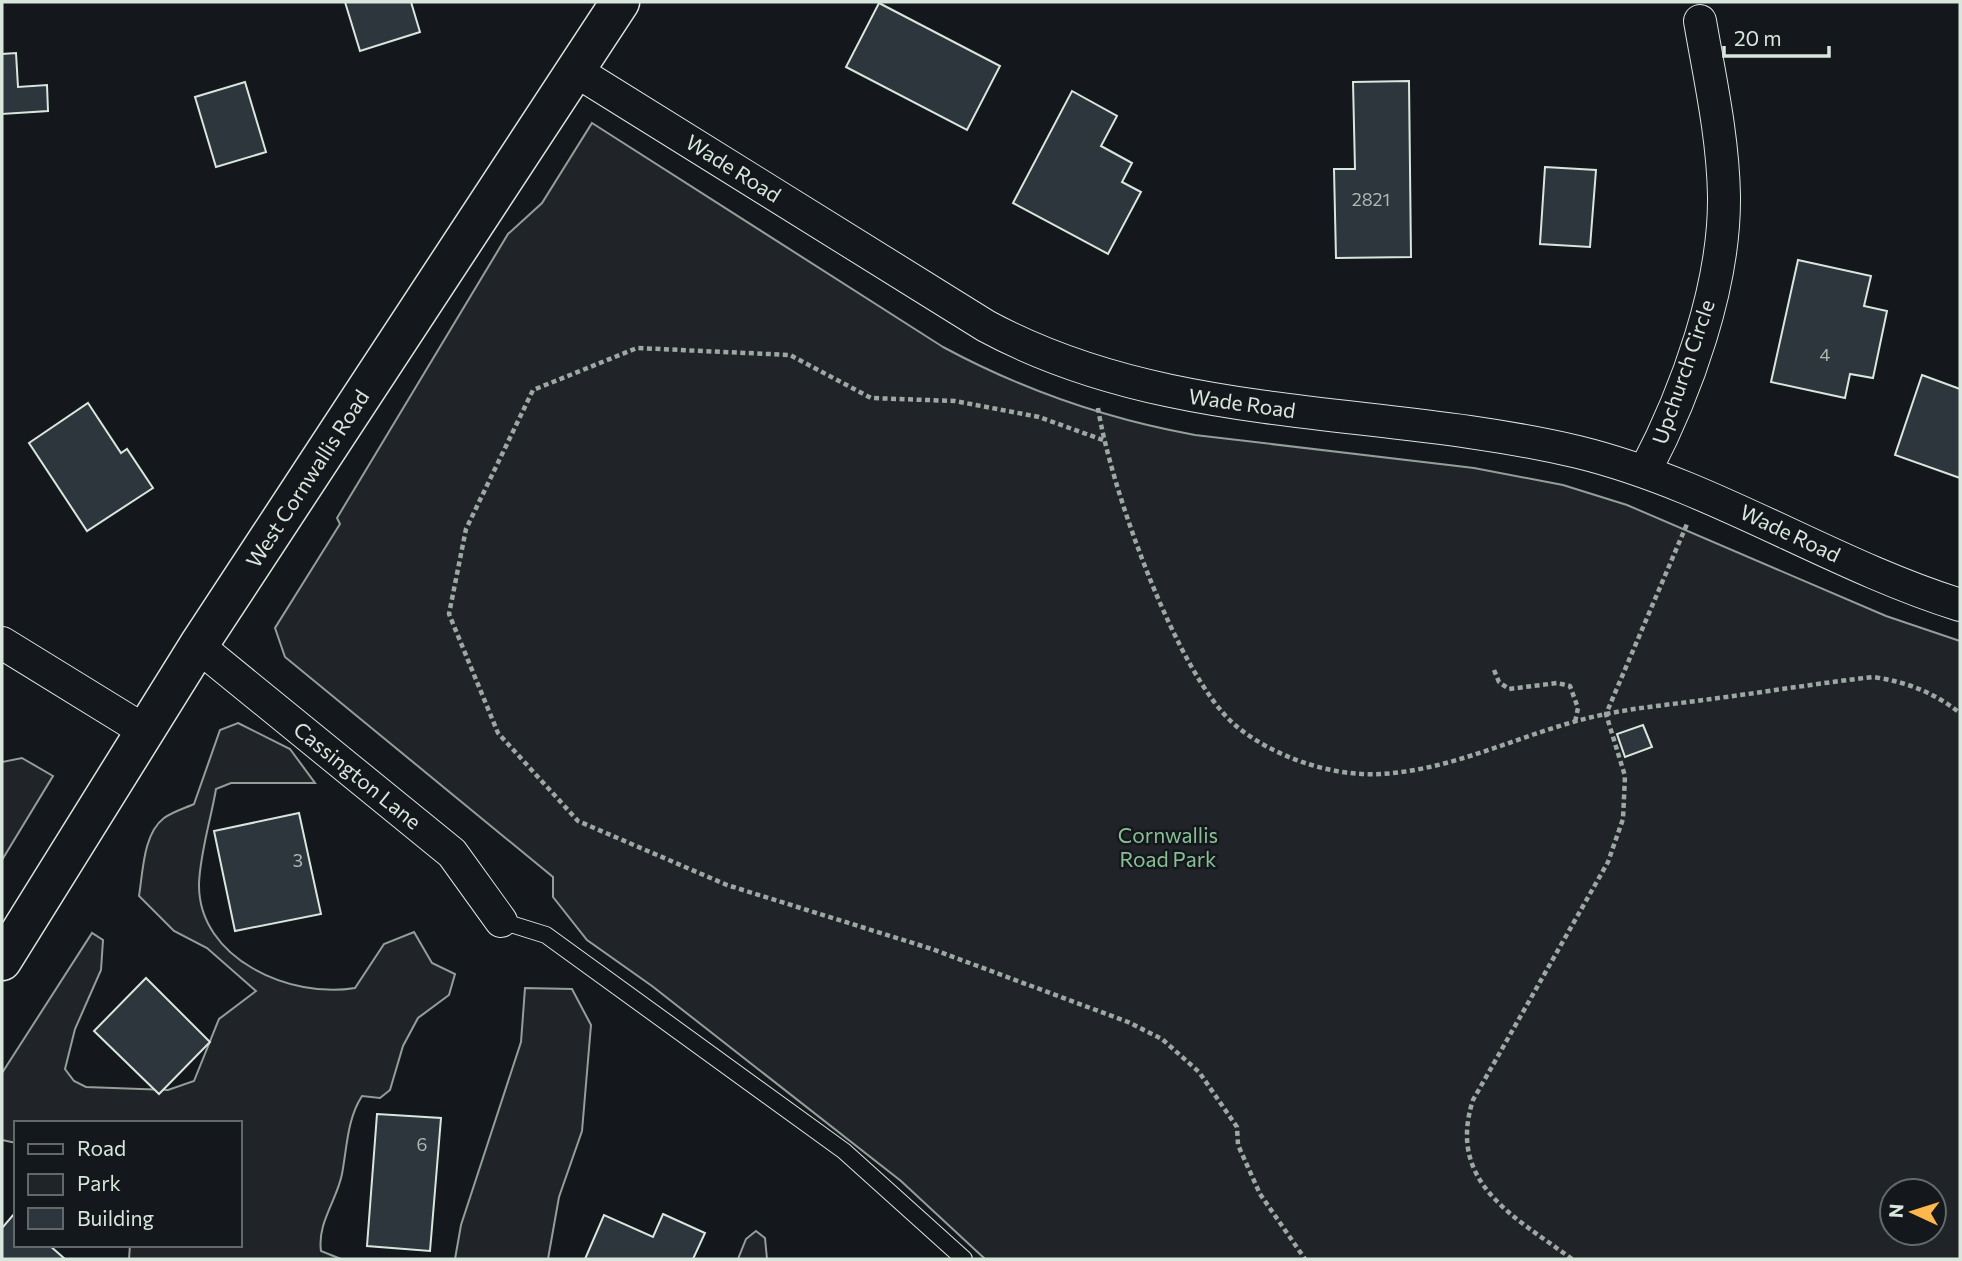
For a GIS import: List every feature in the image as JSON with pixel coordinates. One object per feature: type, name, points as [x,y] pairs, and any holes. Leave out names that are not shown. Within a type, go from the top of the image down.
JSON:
[{"type":"street","name":"West Cornwallis Road","points":[[2,961],[198,646],[620,2]]},
{"type":"street","name":"Upchurch Circle","points":[[1646,471],[1669,426],[1710,306],[1720,239],[1724,196],[1719,130],[1700,21]]},
{"type":"street","name":"Wade Road","points":[[576,71],[986,326],[1057,361],[1097,374],[1198,399],[1485,433],[1578,452],[1646,471],[1706,495],[1912,590],[1960,606]]},
{"type":"street","points":[[2,643],[145,731]]},
{"type":"street","name":"Cassington Lane","points":[[198,646],[452,853],[501,921]]},
{"type":"lane","points":[[501,921],[546,935],[844,1151],[964,1259]]},
{"type":"path","points":[[1103,440],[1039,417],[955,401],[871,398],[790,355],[637,348],[533,390],[466,529],[449,614],[498,733],[578,821],[727,885],[932,949],[1128,1022],[1161,1039],[1199,1072],[1237,1127],[1238,1145],[1260,1194],[1305,1259]]},
{"type":"path","points":[[1098,408],[1103,440],[1168,620],[1208,693],[1235,725],[1308,766],[1340,773],[1381,774],[1448,764],[1606,714],[1873,677],[1901,681],[1936,695],[1960,713]]},
{"type":"path","points":[[1572,1259],[1504,1209],[1483,1189],[1471,1166],[1466,1142],[1467,1118],[1473,1100],[1608,862],[1617,839],[1623,819],[1625,776],[1606,714],[1688,524]]},
{"type":"path","points":[[1494,670],[1499,682],[1509,689],[1557,683],[1570,686],[1578,708],[1575,722]]},
{"type":"green space","name":"Cornwallis Road Park","points":[[592,123],[943,347],[1034,390],[1129,421],[1195,435],[1474,468],[1563,485],[1627,505],[1886,616],[1960,641],[1960,1259],[985,1259],[901,1181],[652,986],[587,940],[553,897],[553,877],[285,657],[275,628],[340,524],[337,518],[508,234],[542,203]]},
{"type":"green space","points":[[238,723],[290,749],[315,783],[231,783],[216,789],[199,884],[203,910],[214,933],[231,953],[277,980],[330,990],[355,988],[384,944],[414,932],[432,963],[455,974],[449,995],[418,1018],[403,1046],[390,1090],[380,1098],[362,1096],[353,1114],[342,1174],[325,1221],[321,1241],[321,1251],[341,1259],[129,1259],[130,1247],[242,1247],[242,1121],[14,1121],[14,1143],[2,1140],[2,1073],[92,933],[103,940],[101,970],[75,1029],[65,1069],[74,1081],[86,1087],[168,1090],[194,1081],[219,1019],[256,991],[207,948],[174,931],[139,896],[145,854],[152,834],[164,818],[194,804],[220,730]]},
{"type":"green space","points":[[22,758],[53,776],[2,860],[2,762]]},
{"type":"green space","points":[[525,988],[572,989],[591,1025],[582,1131],[559,1197],[548,1259],[455,1259],[461,1225],[521,1042]]},
{"type":"green space","points":[[756,1231],[765,1238],[767,1259],[738,1259],[746,1239]]},
{"type":"building","points":[[345,2],[411,2],[420,32],[360,51]]},
{"type":"building","points":[[879,3],[1000,66],[967,130],[846,67]]},
{"type":"building","points":[[16,53],[18,87],[47,85],[48,111],[2,114],[2,54]]},
{"type":"building","points":[[1409,81],[1411,257],[1336,258],[1334,169],[1355,169],[1353,82]]},
{"type":"building","points":[[245,82],[266,152],[216,167],[195,97]]},
{"type":"building","points":[[1072,91],[1117,116],[1101,146],[1132,163],[1122,182],[1141,192],[1108,254],[1013,203]]},
{"type":"building","points":[[1545,167],[1596,170],[1590,247],[1540,244]]},
{"type":"building","points":[[1798,260],[1871,276],[1864,306],[1887,311],[1873,378],[1850,374],[1845,398],[1771,382]]},
{"type":"building","points":[[1922,375],[1960,389],[1960,478],[1895,455]]},
{"type":"building","points":[[88,403],[121,453],[127,449],[153,488],[87,531],[29,443]]},
{"type":"building","points":[[1643,725],[1652,747],[1625,757],[1617,734]]},
{"type":"building","points":[[299,813],[321,914],[235,931],[214,831]]},
{"type":"building","points":[[146,978],[210,1042],[159,1094],[94,1031]]},
{"type":"building","points":[[377,1114],[441,1118],[430,1251],[367,1246]]},
{"type":"building","points":[[14,1214],[14,1247],[51,1247],[65,1259],[2,1259],[2,1228]]},
{"type":"building","points":[[663,1214],[705,1233],[693,1259],[585,1259],[604,1215],[653,1237]]}]
